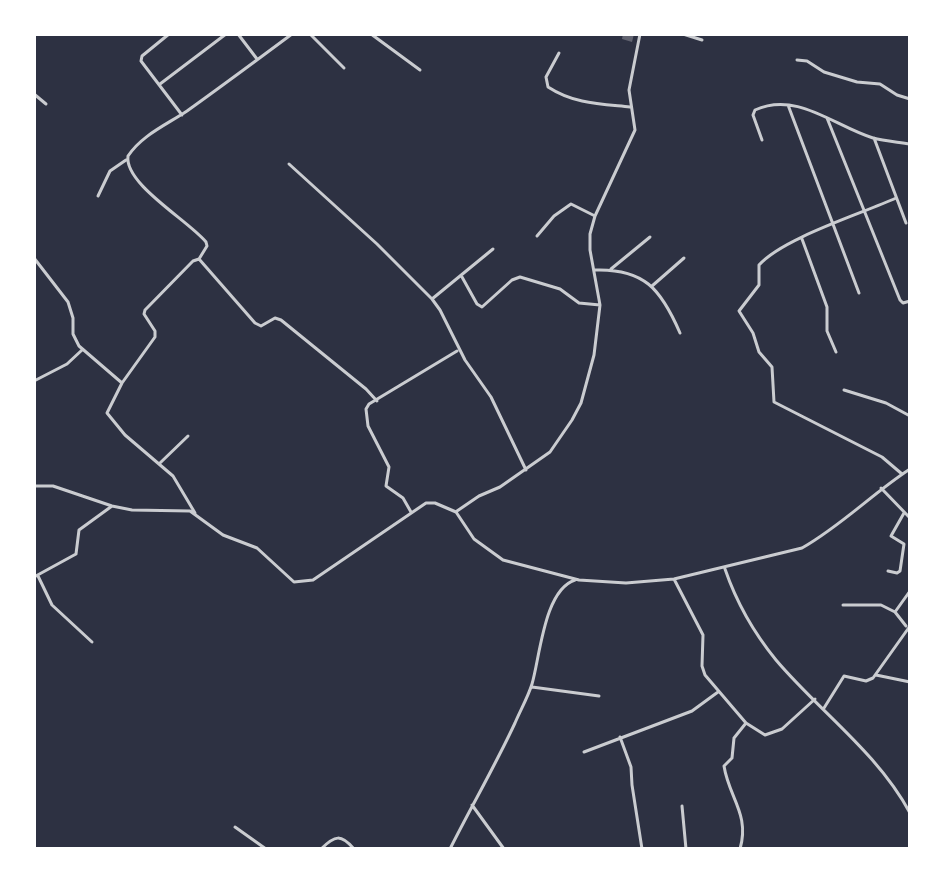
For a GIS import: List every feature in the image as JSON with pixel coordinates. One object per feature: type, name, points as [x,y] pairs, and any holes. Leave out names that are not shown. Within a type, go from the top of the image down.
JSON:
[{"type":"street","points":[[169,34],[142,56],[143,65],[182,115]]},
{"type":"street","points":[[160,84],[226,34]]},
{"type":"street","points":[[238,34],[257,59]]},
{"type":"street","points":[[280,34],[284,39]]},
{"type":"street","points":[[98,196],[110,171],[126,160],[135,145],[182,115],[292,34]]},
{"type":"street","points":[[310,34],[344,68]]},
{"type":"street","points":[[371,34],[420,70]]},
{"type":"street","points":[[456,512],[550,452],[581,403],[594,355],[600,305],[589,241],[595,216],[632,138],[635,125],[629,90],[640,34]]},
{"type":"street","points":[[683,34],[702,40]]},
{"type":"street","points":[[559,53],[546,77],[548,87],[577,101],[630,107]]},
{"type":"street","points":[[797,60],[807,61],[824,72],[857,82],[880,84],[910,99]]},
{"type":"street","points":[[34,94],[46,104]]},
{"type":"street","points":[[788,105],[859,293]]},
{"type":"street","points":[[762,140],[753,115],[755,110],[788,105],[798,106],[874,138],[910,144]]},
{"type":"street","points":[[827,118],[900,300],[903,303],[910,301]]},
{"type":"street","points":[[874,138],[906,223]]},
{"type":"street","points":[[126,160],[141,183],[203,238],[207,246],[199,259],[181,272],[145,310],[155,337],[122,383],[107,409],[108,416],[179,483],[195,514]]},
{"type":"street","points":[[289,164],[432,299],[459,350],[491,397],[526,470]]},
{"type":"street","points":[[896,198],[772,254],[758,268],[759,285],[739,309],[753,333],[759,352],[772,367],[773,398],[787,410],[882,457],[902,474]]},
{"type":"street","points":[[537,236],[554,216],[571,204],[595,216]]},
{"type":"street","points":[[611,269],[650,237]]},
{"type":"street","points":[[802,239],[827,307],[827,331],[836,352]]},
{"type":"street","points":[[432,299],[493,249]]},
{"type":"street","points":[[34,258],[68,302],[75,338],[82,350],[122,383]]},
{"type":"street","points":[[652,286],[684,258]]},
{"type":"street","points":[[199,259],[255,323],[261,326],[275,318],[281,320],[377,401]]},
{"type":"street","points":[[594,270],[611,269],[631,274],[652,286],[665,301],[680,333]]},
{"type":"street","points":[[462,277],[477,304],[482,307],[512,280],[520,277],[560,289],[579,303],[600,305]]},
{"type":"street","points":[[34,381],[67,364],[82,350]]},
{"type":"street","points":[[411,512],[403,498],[386,486],[389,467],[368,426],[366,409],[459,350]]},
{"type":"street","points":[[844,390],[886,403],[910,416]]},
{"type":"street","points":[[160,463],[188,436]]},
{"type":"street","points":[[34,486],[53,486],[132,510],[183,510],[195,514],[223,535],[257,548],[290,579],[300,583],[313,580],[426,503],[435,503],[456,512],[474,539],[503,560],[579,580],[626,583],[674,579],[725,569],[802,548],[828,532],[881,488],[910,469]]},
{"type":"street","points":[[881,488],[910,518]]},
{"type":"street","points":[[92,642],[52,605],[36,576],[76,554],[79,530],[112,506]]},
{"type":"street","points":[[888,571],[900,571],[904,544],[891,536],[904,513]]},
{"type":"street","points":[[725,569],[736,600],[775,658],[897,789],[910,813]]},
{"type":"street","points":[[674,579],[703,635],[702,666],[709,683],[746,723],[765,735],[774,733],[815,699]]},
{"type":"street","points":[[450,849],[532,687],[554,599],[566,584],[579,580]]},
{"type":"street","points":[[895,612],[910,591]]},
{"type":"street","points":[[824,708],[844,676],[866,681],[876,675],[908,626],[895,612],[881,605],[843,605]]},
{"type":"street","points":[[876,675],[910,682]]},
{"type":"street","points":[[532,687],[599,696]]},
{"type":"street","points":[[584,752],[692,711],[718,692]]},
{"type":"street","points":[[740,849],[745,833],[743,822],[724,766],[732,758],[732,742],[746,723]]},
{"type":"street","points":[[620,737],[633,776],[642,849]]},
{"type":"street","points":[[472,805],[504,849]]},
{"type":"street","points":[[682,806],[686,849]]},
{"type":"street","points":[[235,827],[266,849]]},
{"type":"street","points":[[321,849],[331,838],[339,836],[354,849]]},
{"type":"building","points":[[623,34],[634,34],[632,42],[622,39]]}]
